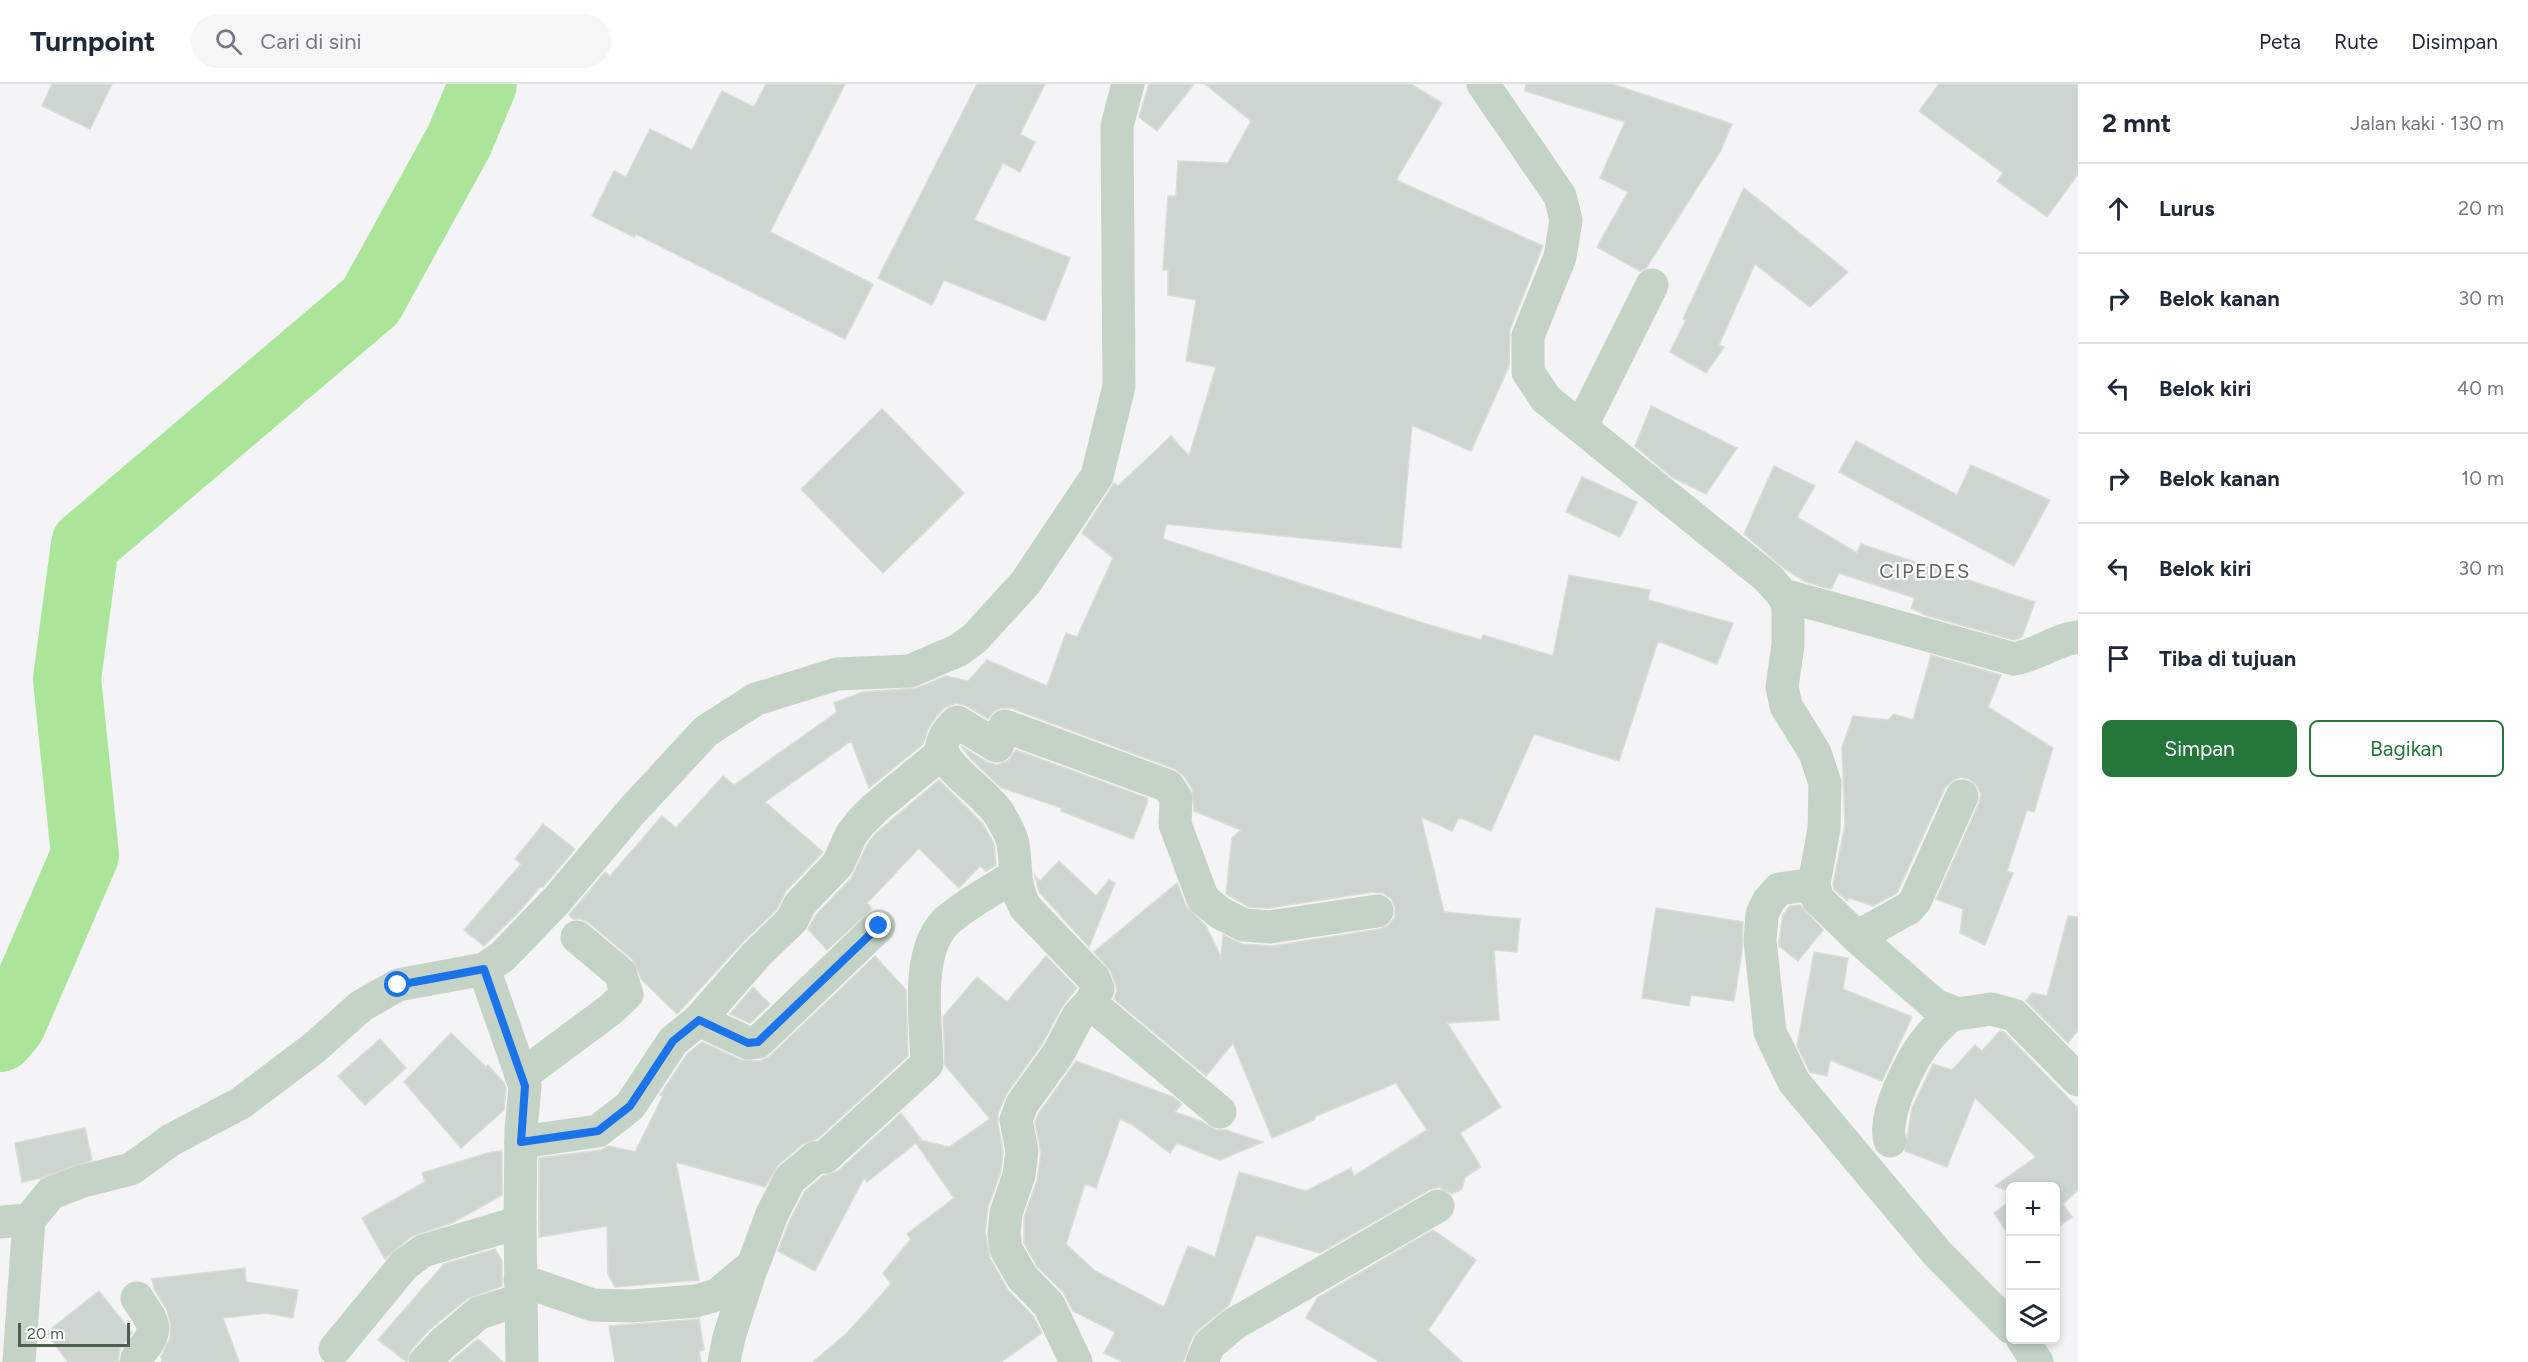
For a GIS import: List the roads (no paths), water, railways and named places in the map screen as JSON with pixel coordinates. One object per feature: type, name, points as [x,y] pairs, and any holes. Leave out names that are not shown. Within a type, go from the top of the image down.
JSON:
[{"type":"street","points":[[19,1362],[14,1221],[51,1193],[83,1181],[131,1169],[171,1140],[241,1103],[314,1048],[361,1006],[398,985],[484,969],[502,957],[557,900],[631,812],[706,731],[756,699],[837,674],[910,671],[959,650],[975,638],[1026,582],[1097,476],[1119,386],[1117,126],[1128,84]]},
{"type":"street","points":[[1483,84],[1560,196],[1566,220],[1560,257],[1528,336],[1528,372],[1546,399],[1768,578],[1783,595],[1788,606],[1788,645],[1782,687],[1786,706],[1815,753],[1825,783],[1824,829],[1814,884],[1816,898],[1929,1001],[1952,1013],[1991,1009],[2014,1015],[2078,1080]]},
{"type":"street","points":[[1581,427],[1652,285]]},
{"type":"street","points":[[1783,595],[2014,659],[2031,656],[2069,638],[2078,638]]},
{"type":"street","points":[[521,1142],[598,1131],[630,1106],[673,1041],[699,1020],[757,954],[792,920],[800,904],[838,864],[851,835],[868,814],[942,753],[945,736],[957,722],[997,746],[1005,726],[1168,786],[1176,798],[1175,824],[1203,899],[1220,913],[1244,925],[1270,927],[1377,911]]},
{"type":"street","points":[[942,753],[969,785],[1001,816],[1013,843],[1014,876],[1025,907],[1095,979],[1098,989],[1090,1003],[1078,1016],[1058,1054],[1022,1104],[1016,1120],[1021,1138],[1021,1163],[1006,1213],[1004,1234],[1006,1249],[1022,1277],[1048,1305],[1076,1362]]},
{"type":"street","points":[[1857,937],[1909,908],[1915,901],[1962,796]]},
{"type":"street","points":[[724,1362],[729,1336],[753,1265],[772,1214],[790,1179],[815,1158],[825,1157],[927,1064],[925,967],[932,943],[947,920],[1014,876]]},
{"type":"street","points":[[1814,884],[1779,889],[1768,900],[1762,914],[1760,941],[1770,1032],[1794,1082],[1937,1253],[2006,1323]]},
{"type":"street","points":[[699,1020],[748,1043],[758,1042],[879,926]]},
{"type":"street","points":[[521,1076],[610,1010],[627,994],[620,973],[577,937]]},
{"type":"street","points":[[484,969],[525,1086],[521,1142],[520,1222],[522,1362]]},
{"type":"street","points":[[1090,1003],[1220,1112]]},
{"type":"street","points":[[1890,1141],[1888,1132],[1891,1117],[1911,1066],[1929,1037],[1952,1013]]},
{"type":"street","points":[[1202,1362],[1209,1345],[1234,1324],[1438,1206]]},
{"type":"street","points":[[335,1349],[404,1265],[423,1251],[520,1222]]},
{"type":"street","points":[[425,1362],[443,1343],[479,1313],[520,1290],[593,1305],[633,1306],[696,1301],[717,1295],[753,1265]]},
{"type":"street","points":[[136,1362],[137,1356],[152,1340],[154,1330],[153,1323],[137,1298]]},
{"type":"street","points":[[2026,1344],[2037,1362]]},
{"type":"waterway","points":[[0,1038],[12,1024],[85,855],[67,679],[85,544],[371,301],[459,141],[483,84]]},
{"type":"district","name":"CIPEDES","points":[[1925,571]]}]
